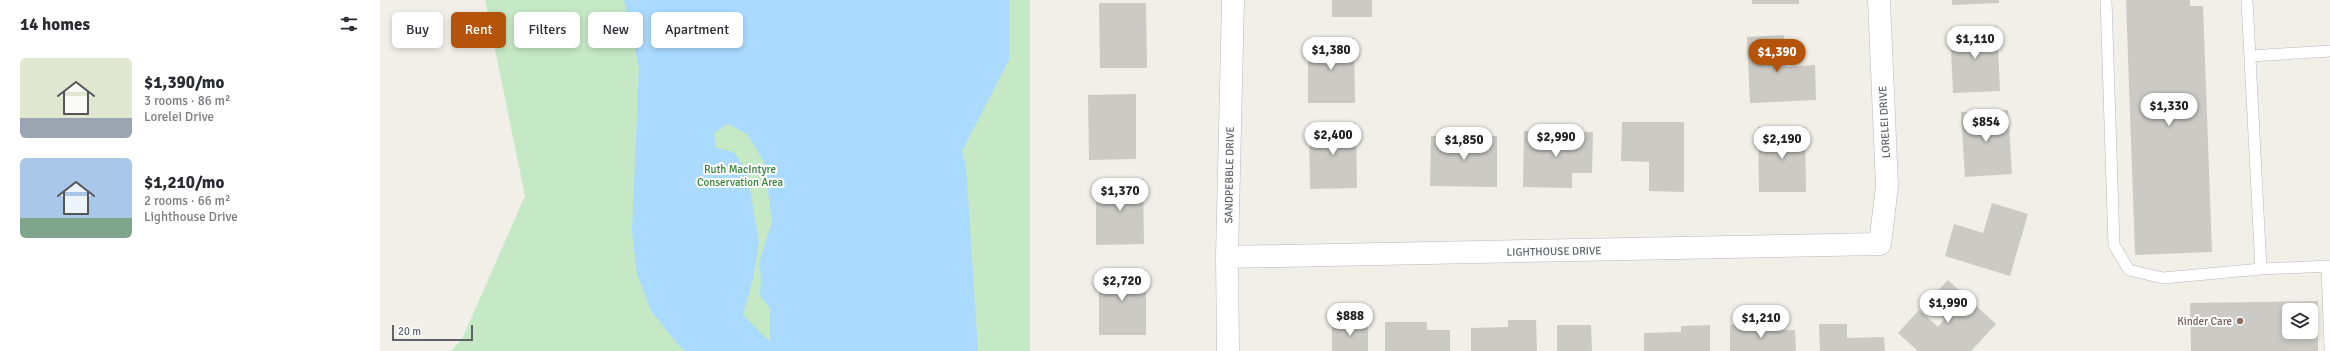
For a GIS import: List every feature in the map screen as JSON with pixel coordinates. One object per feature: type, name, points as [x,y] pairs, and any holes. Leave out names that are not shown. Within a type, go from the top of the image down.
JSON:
[{"type":"street","name":"SANDPEBBLE DRIVE","points":[[1228,351],[1227,257],[1233,0]]},
{"type":"street","name":"LORELEI DRIVE","points":[[1879,0],[1887,186],[1880,244]]},
{"type":"street","name":"LIGHTHOUSE DRIVE","points":[[1227,257],[1880,244]]},
{"type":"lane","points":[[2106,0],[2114,246],[2129,270],[2163,278],[2262,269],[2329,266],[2330,348]]},
{"type":"lane","points":[[2247,0],[2262,269]]},
{"type":"lane","points":[[2250,56],[2330,51]]},
{"type":"green space","name":"Ruth MacIntyre Conservation Area","points":[[485,0],[1030,0],[1030,351],[451,351],[462,339],[525,196],[495,48],[506,48],[506,12],[487,12]]},
{"type":"water","name":"Ruth MacIntyre Conservation Area","points":[[624,0],[1009,0],[1009,60],[962,151],[966,166],[978,351],[686,351],[681,348],[651,311],[637,274],[632,232],[639,67],[635,48],[643,48],[643,12],[627,12]],"holes":[[[728,124],[747,134],[764,162],[772,222],[759,263],[761,279],[760,296],[770,308],[770,342],[743,315],[753,279],[759,242],[747,173],[734,152],[716,148],[714,133]]]},
{"type":"building","points":[[1332,0],[1372,0],[1372,17],[1332,17]]},
{"type":"building","points":[[1752,0],[1799,0],[1799,4],[1752,4]]},
{"type":"building","points":[[1952,0],[1999,0],[1999,3],[1952,5]]},
{"type":"building","points":[[2126,0],[2190,0],[2190,6],[2203,6],[2212,252],[2135,255]]},
{"type":"building","points":[[1099,3],[1146,3],[1147,68],[1100,68]]},
{"type":"building","points":[[1997,26],[2000,91],[1953,93],[1950,28]]},
{"type":"building","points":[[1784,35],[1786,67],[1815,65],[1816,100],[1750,103],[1747,37]]},
{"type":"building","points":[[1308,38],[1354,38],[1355,103],[1308,103]]},
{"type":"building","points":[[1136,94],[1136,159],[1089,160],[1088,95]]},
{"type":"building","points":[[2008,110],[2012,174],[1965,177],[1961,112]]},
{"type":"building","points":[[1622,122],[1684,122],[1684,192],[1649,191],[1649,162],[1621,161]]},
{"type":"building","points":[[1356,123],[1357,188],[1310,189],[1309,124]]},
{"type":"building","points":[[1758,127],[1805,127],[1806,192],[1759,192]]},
{"type":"building","points":[[1524,131],[1593,132],[1592,173],[1572,173],[1572,188],[1523,187]]},
{"type":"building","points":[[1431,136],[1497,136],[1497,187],[1430,186]]},
{"type":"building","points":[[1143,179],[1144,244],[1096,245],[1096,180]]},
{"type":"building","points":[[1992,203],[2028,214],[2010,276],[1945,256],[1954,224],[1983,233]]},
{"type":"building","points":[[1099,270],[1146,270],[1146,335],[1099,335]]},
{"type":"building","points":[[1948,280],[1996,324],[1971,351],[1918,351],[1898,333],[1919,310],[1938,327],[1944,319],[1926,303]]},
{"type":"building","name":"Kinder Care","points":[[2318,301],[2318,303],[2282,303],[2282,339],[2318,339],[2318,351],[2191,351],[2190,303]]},
{"type":"building","points":[[1508,320],[1536,320],[1537,351],[1471,351],[1471,328],[1508,327]]},
{"type":"building","points":[[1385,322],[1427,322],[1427,330],[1450,330],[1450,351],[1385,351]]},
{"type":"building","points":[[1332,323],[1368,323],[1368,351],[1332,351]]},
{"type":"building","points":[[1758,324],[1758,331],[1795,330],[1796,351],[1730,351],[1730,325]]},
{"type":"building","points":[[1819,324],[1847,324],[1847,338],[1884,337],[1885,351],[1820,351]]},
{"type":"building","points":[[1557,325],[1591,325],[1592,351],[1557,351]]},
{"type":"building","points":[[1710,325],[1710,351],[1644,351],[1644,333],[1681,332],[1681,326]]},
{"type":"place","name":"Kinder Care","points":[[2240,321]]}]
